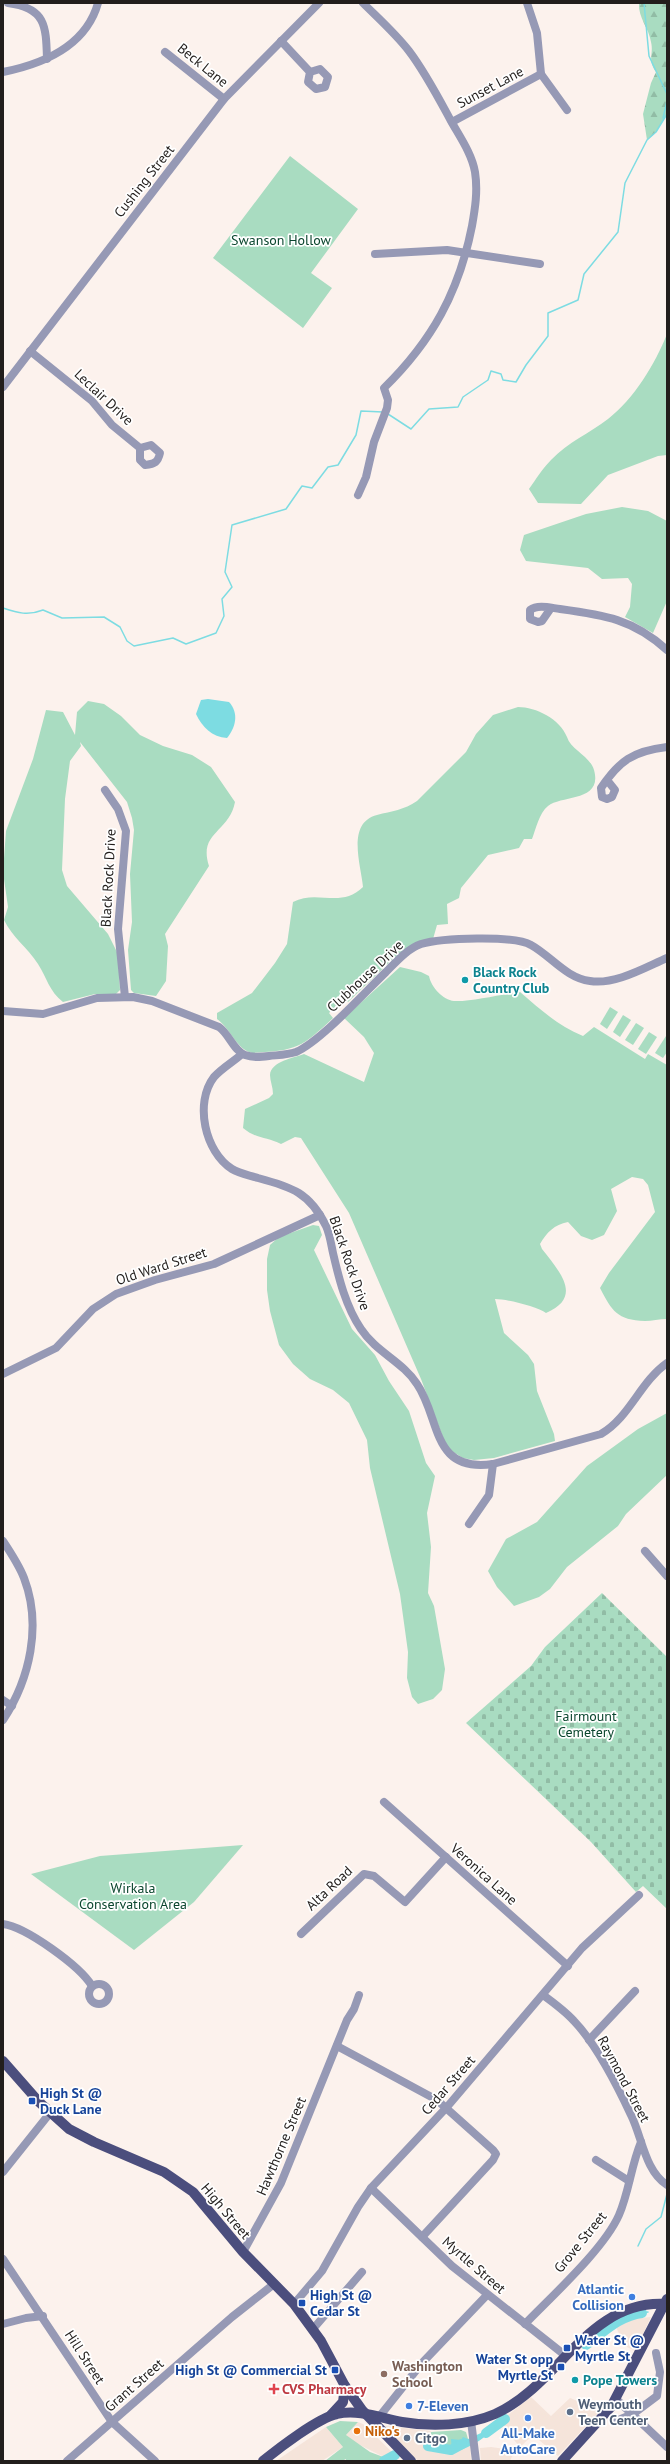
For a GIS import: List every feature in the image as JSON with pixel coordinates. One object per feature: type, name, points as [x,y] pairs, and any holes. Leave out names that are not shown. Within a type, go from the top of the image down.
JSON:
[{"type":"main road","name":"High Street","points":[[3,2061],[50,2113],[84,2138],[152,2166],[183,2184],[208,2208],[243,2252],[294,2304],[313,2329],[335,2364],[345,2386],[366,2414],[411,2461]]},
{"type":"main road","points":[[330,2416],[349,2412],[417,2424],[472,2425],[511,2405],[534,2388],[600,2324],[613,2315],[643,2304],[666,2302]]},
{"type":"main road","points":[[562,2461],[602,2419],[616,2399],[666,2302]]},
{"type":"main road","points":[[263,2461],[330,2416],[343,2402],[345,2386]]},
{"type":"street","points":[[8,3],[27,7],[39,16],[45,25],[47,59]]},
{"type":"street","points":[[3,72],[47,59],[69,46],[80,36],[92,18],[98,3]]},
{"type":"street","name":"Cushing Street","points":[[3,387],[224,99],[319,3]]},
{"type":"street","points":[[358,495],[366,477],[374,442],[385,414],[388,400],[384,388],[410,359],[444,311],[456,288],[467,252],[477,193],[475,172],[465,145],[452,122],[408,50],[363,3]]},
{"type":"street","name":"Sunset Lane","points":[[527,3],[537,34],[541,74],[567,110]]},
{"type":"street","points":[[281,41],[310,72]]},
{"type":"street","name":"Beck Lane","points":[[165,52],[224,99]]},
{"type":"street","name":"Sunset Lane","points":[[452,122],[541,74]]},
{"type":"street","points":[[375,254],[448,250],[540,264]]},
{"type":"street","name":"Leclair Drive","points":[[30,351],[92,400],[112,425],[140,448]]},
{"type":"street","points":[[551,608],[599,614],[619,619],[646,633],[667,650]]},
{"type":"street","points":[[607,780],[615,767],[626,759],[646,751],[667,747]]},
{"type":"street","name":"Black Rock Drive","points":[[105,790],[118,808],[126,831],[118,929],[125,997]]},
{"type":"street","name":"Clubhouse Drive","points":[[242,1054],[253,1057],[270,1056],[291,1053],[304,1047],[330,1026],[403,955],[420,944],[490,938],[518,939],[531,944],[576,977],[600,982],[633,972],[667,958]]},
{"type":"street","points":[[3,1011],[43,1014],[98,998],[125,997],[148,1000],[219,1027],[226,1032],[242,1054]]},
{"type":"street","name":"Black Rock Drive","points":[[242,1054],[214,1077],[206,1093],[204,1111],[207,1129],[213,1147],[221,1159],[232,1169],[290,1187],[305,1197],[320,1215],[329,1236],[346,1301],[360,1328],[377,1349],[417,1383],[444,1449],[461,1462],[478,1465],[493,1464],[601,1434],[615,1424],[648,1382],[667,1363]]},
{"type":"street","name":"Old Ward Street","points":[[3,1374],[56,1348],[93,1309],[116,1294],[154,1280],[214,1264],[320,1215]]},
{"type":"street","points":[[469,1524],[489,1495],[493,1464]]},
{"type":"street","points":[[3,1540],[24,1579],[31,1611],[32,1640],[29,1661],[22,1686],[3,1720]]},
{"type":"street","points":[[645,1551],[666,1574]]},
{"type":"street","points":[[3,1700],[12,1706]]},
{"type":"street","name":"Veronica Lane","points":[[384,1802],[568,1966]]},
{"type":"street","name":"Alta Road","points":[[301,1934],[364,1874],[374,1876],[405,1902],[446,1857]]},
{"type":"street","name":"Cedar Street","points":[[294,2304],[322,2271],[358,2207],[371,2188],[447,2107],[582,1948],[639,1895]]},
{"type":"street","points":[[3,1924],[21,1930],[63,1957],[78,1968],[92,1986]]},
{"type":"street","points":[[589,2040],[635,1991]]},
{"type":"street","name":"Hawthorne Street","points":[[243,2252],[281,2183],[359,1995]]},
{"type":"street","name":"Raymond Street","points":[[543,1995],[574,2021],[589,2040],[632,2115],[641,2142],[657,2175],[666,2184]]},
{"type":"street","points":[[337,2046],[447,2107],[496,2154],[494,2160],[422,2237]]},
{"type":"street","points":[[3,2172],[50,2113]]},
{"type":"street","name":"Grove Street","points":[[525,2324],[577,2269],[614,2224],[641,2142]]},
{"type":"street","points":[[596,2160],[629,2180]]},
{"type":"street","name":"Myrtle Street","points":[[371,2188],[452,2266],[566,2356]]},
{"type":"street","name":"Hill Street","points":[[3,2259],[112,2422],[155,2461]]},
{"type":"street","points":[[313,2329],[362,2272]]},
{"type":"street","name":"Grant Street","points":[[67,2461],[232,2317],[274,2284]]},
{"type":"street","points":[[379,2417],[411,2376],[488,2295]]},
{"type":"street","points":[[3,2324],[35,2316],[42,2316]]},
{"type":"street","points":[[656,2353],[660,2372],[657,2396]]},
{"type":"street","points":[[616,2421],[633,2414],[657,2396],[667,2395]]},
{"type":"street","points":[[616,2399],[667,2447]]},
{"type":"street","points":[[472,2425],[476,2461]]},
{"type":"shaded area","points":[[651,2317],[635,2351],[625,2346],[616,2327],[632,2319]]},
{"type":"shaded area","points":[[531,2397],[551,2416],[570,2398],[601,2410],[558,2456],[533,2435],[520,2447],[503,2427],[506,2421],[504,2418]]},
{"type":"shaded area","points":[[358,2422],[363,2424],[394,2454],[386,2458],[352,2441],[346,2435]]},
{"type":"shaded area","points":[[326,2427],[343,2447],[322,2461],[276,2461]]},
{"type":"shaded area","points":[[383,2427],[431,2431],[429,2437],[423,2437],[423,2444],[432,2452],[454,2453],[470,2444],[471,2461],[418,2461]]},
{"type":"shaded area","points":[[491,2447],[514,2452],[510,2461],[481,2461],[480,2448]]},
{"type":"green space","points":[[639,3],[667,3],[667,114],[656,132],[647,140],[643,114],[651,83],[656,72],[653,68],[651,60],[652,46],[650,37],[640,13]]},
{"type":"green space","name":"Swanson Hollow","points":[[290,156],[358,209],[311,273],[332,288],[303,328],[213,258]]},
{"type":"green space","points":[[667,334],[667,455],[658,456],[608,475],[581,504],[538,503],[529,489],[542,470],[565,448],[618,411],[635,391],[650,369]]},
{"type":"green space","points":[[622,507],[648,511],[667,521],[667,601],[653,633],[625,617],[630,607],[632,584],[628,578],[602,579],[588,568],[526,561],[520,550],[524,535],[586,514]]},
{"type":"green space","points":[[88,701],[104,704],[121,716],[140,735],[163,746],[192,755],[211,767],[235,802],[232,812],[211,839],[208,846],[207,855],[209,866],[165,934],[168,946],[166,981],[156,996],[134,993],[131,990],[128,950],[132,922],[130,874],[134,830],[132,818],[127,802],[80,742],[81,746],[70,761],[65,799],[62,870],[67,886],[108,934],[118,954],[120,990],[116,994],[95,994],[63,1002],[51,989],[34,958],[11,932],[4,920],[8,907],[3,872],[6,831],[33,759],[46,710],[63,712],[75,735],[77,712]]},
{"type":"green space","points":[[518,707],[532,709],[547,715],[559,725],[572,746],[592,765],[595,780],[593,788],[580,796],[548,806],[540,817],[532,839],[524,839],[519,848],[488,855],[461,888],[459,898],[447,904],[448,924],[437,925],[433,939],[395,957],[348,1002],[343,999],[329,1013],[333,1018],[313,1036],[305,1042],[289,1049],[252,1053],[246,1051],[217,1019],[217,1013],[252,993],[275,963],[287,944],[293,902],[311,897],[346,897],[363,887],[358,857],[358,835],[361,827],[367,819],[403,808],[417,801],[466,752],[476,734],[493,715]]},
{"type":"green space","name":"Black Rock Country Club","points":[[400,967],[421,972],[429,976],[432,984],[442,996],[454,1001],[520,992],[550,1017],[574,1032],[583,1036],[594,1027],[645,1059],[648,1054],[667,1065],[667,1319],[645,1321],[628,1319],[616,1313],[608,1303],[600,1288],[609,1273],[655,1212],[648,1185],[643,1179],[632,1177],[611,1189],[617,1211],[604,1235],[592,1240],[581,1236],[568,1222],[551,1230],[540,1244],[565,1283],[566,1292],[564,1299],[557,1307],[546,1313],[522,1304],[507,1300],[495,1299],[504,1333],[528,1355],[534,1364],[537,1391],[554,1434],[555,1441],[494,1458],[474,1460],[463,1458],[450,1450],[444,1440],[421,1379],[349,1213],[301,1138],[295,1137],[281,1144],[252,1134],[243,1128],[245,1109],[269,1098],[273,1094],[270,1077],[271,1070],[274,1066],[284,1061],[304,1054],[364,1082],[374,1053],[364,1037],[344,1018]]},
{"type":"green space","points":[[610,1007],[618,1012],[607,1029],[600,1024]]},
{"type":"green space","points":[[623,1015],[631,1020],[620,1037],[613,1032]]},
{"type":"green space","points":[[636,1023],[644,1028],[633,1045],[625,1040]]},
{"type":"green space","points":[[649,1032],[657,1037],[646,1054],[638,1049]]},
{"type":"green space","points":[[666,1036],[667,1052],[663,1058],[655,1053]]},
{"type":"green space","points":[[313,1225],[319,1226],[322,1235],[314,1250],[352,1329],[375,1355],[389,1381],[409,1411],[426,1463],[435,1476],[427,1513],[431,1547],[428,1593],[434,1606],[445,1669],[442,1690],[433,1699],[418,1704],[412,1697],[407,1678],[408,1652],[400,1594],[370,1468],[367,1440],[349,1403],[333,1390],[310,1379],[293,1364],[279,1345],[270,1311],[267,1290],[267,1259],[270,1245],[279,1237]]},
{"type":"green space","points":[[667,1413],[667,1475],[626,1514],[618,1526],[567,1567],[550,1589],[539,1597],[514,1606],[497,1587],[488,1571],[506,1539],[537,1522],[587,1466],[638,1429]]},
{"type":"green space","name":"Fairmount Cemetery","points":[[602,1593],[667,1657],[667,1909],[643,1886],[636,1892],[591,1842],[466,1723],[531,1666],[545,1647]]},
{"type":"green space","name":"Wirkala Conservation Area","points":[[243,1845],[194,1902],[134,1950],[31,1874],[100,1856]]},
{"type":"green space","points":[[340,2421],[358,2422],[346,2435],[370,2452],[386,2458],[381,2461],[346,2461],[346,2459],[342,2461],[325,2461],[343,2447],[326,2427]]},
{"type":"green space","points":[[461,2430],[466,2432],[468,2439],[461,2440],[451,2448],[423,2443],[423,2436],[429,2437],[431,2432]]},
{"type":"water","points":[[208,699],[229,702],[232,706],[235,720],[233,729],[227,738],[217,736],[204,727],[196,714],[201,700]]},
{"type":"water","points":[[496,2426],[476,2443],[464,2449],[452,2452],[451,2439],[461,2440],[463,2437],[468,2439]]},
{"type":"waterway","points":[[644,3],[649,56],[667,94]]},
{"type":"waterway","points":[[663,118],[667,101]]},
{"type":"waterway","points":[[388,414],[411,429],[429,409],[458,407],[463,397],[488,380],[491,371],[501,374],[503,380],[516,382],[526,365],[548,336],[548,313],[578,300],[584,274],[618,232],[625,183],[647,140],[656,132],[667,114]]},
{"type":"waterway","points":[[3,608],[23,613],[33,613],[43,610],[62,618],[104,617],[120,627],[127,641],[134,646],[173,638],[186,644],[216,633],[224,616],[222,599],[232,587],[225,572],[232,525],[286,509],[302,486],[312,488],[328,467],[338,465],[356,435],[361,411],[383,412]]},
{"type":"waterway","points":[[638,2246],[646,2229],[661,2217],[667,2194]]},
{"type":"waterway","points":[[642,2311],[642,2313],[648,2312]]},
{"type":"waterway","points":[[586,2345],[619,2321],[626,2317],[642,2313]]},
{"type":"waterway","points":[[486,2433],[505,2419]]},
{"type":"waterway","points":[[428,2446],[451,2450],[462,2444]]},
{"type":"waterway","points":[[384,2461],[395,2455]]},
{"type":"place","name":"Black Rock Country Club","points":[[465,980]]},
{"type":"place","name":"High St @ Duck Lane","points":[[32,2101]]},
{"type":"place","name":"Atlantic Collision","points":[[632,2297]]},
{"type":"place","name":"High St @ Cedar St","points":[[302,2303]]},
{"type":"place","name":"Water St @ Myrtle St","points":[[567,2348]]},
{"type":"place","name":"Water St opp Myrtle St","points":[[561,2367]]},
{"type":"place","name":"High St @ Commercial St","points":[[335,2370]]},
{"type":"place","name":"Washington School","points":[[384,2374]]},
{"type":"place","name":"Pope Towers","points":[[575,2380]]},
{"type":"place","name":"CVS Pharmacy","points":[[274,2389]]},
{"type":"place","name":"7-Eleven","points":[[409,2406]]},
{"type":"place","name":"Weymouth Teen Center","points":[[570,2412]]},
{"type":"place","name":"All-Make AutoCare","points":[[528,2418]]},
{"type":"place","name":"Niko's","points":[[357,2431]]},
{"type":"place","name":"Citgo","points":[[407,2438]]}]
